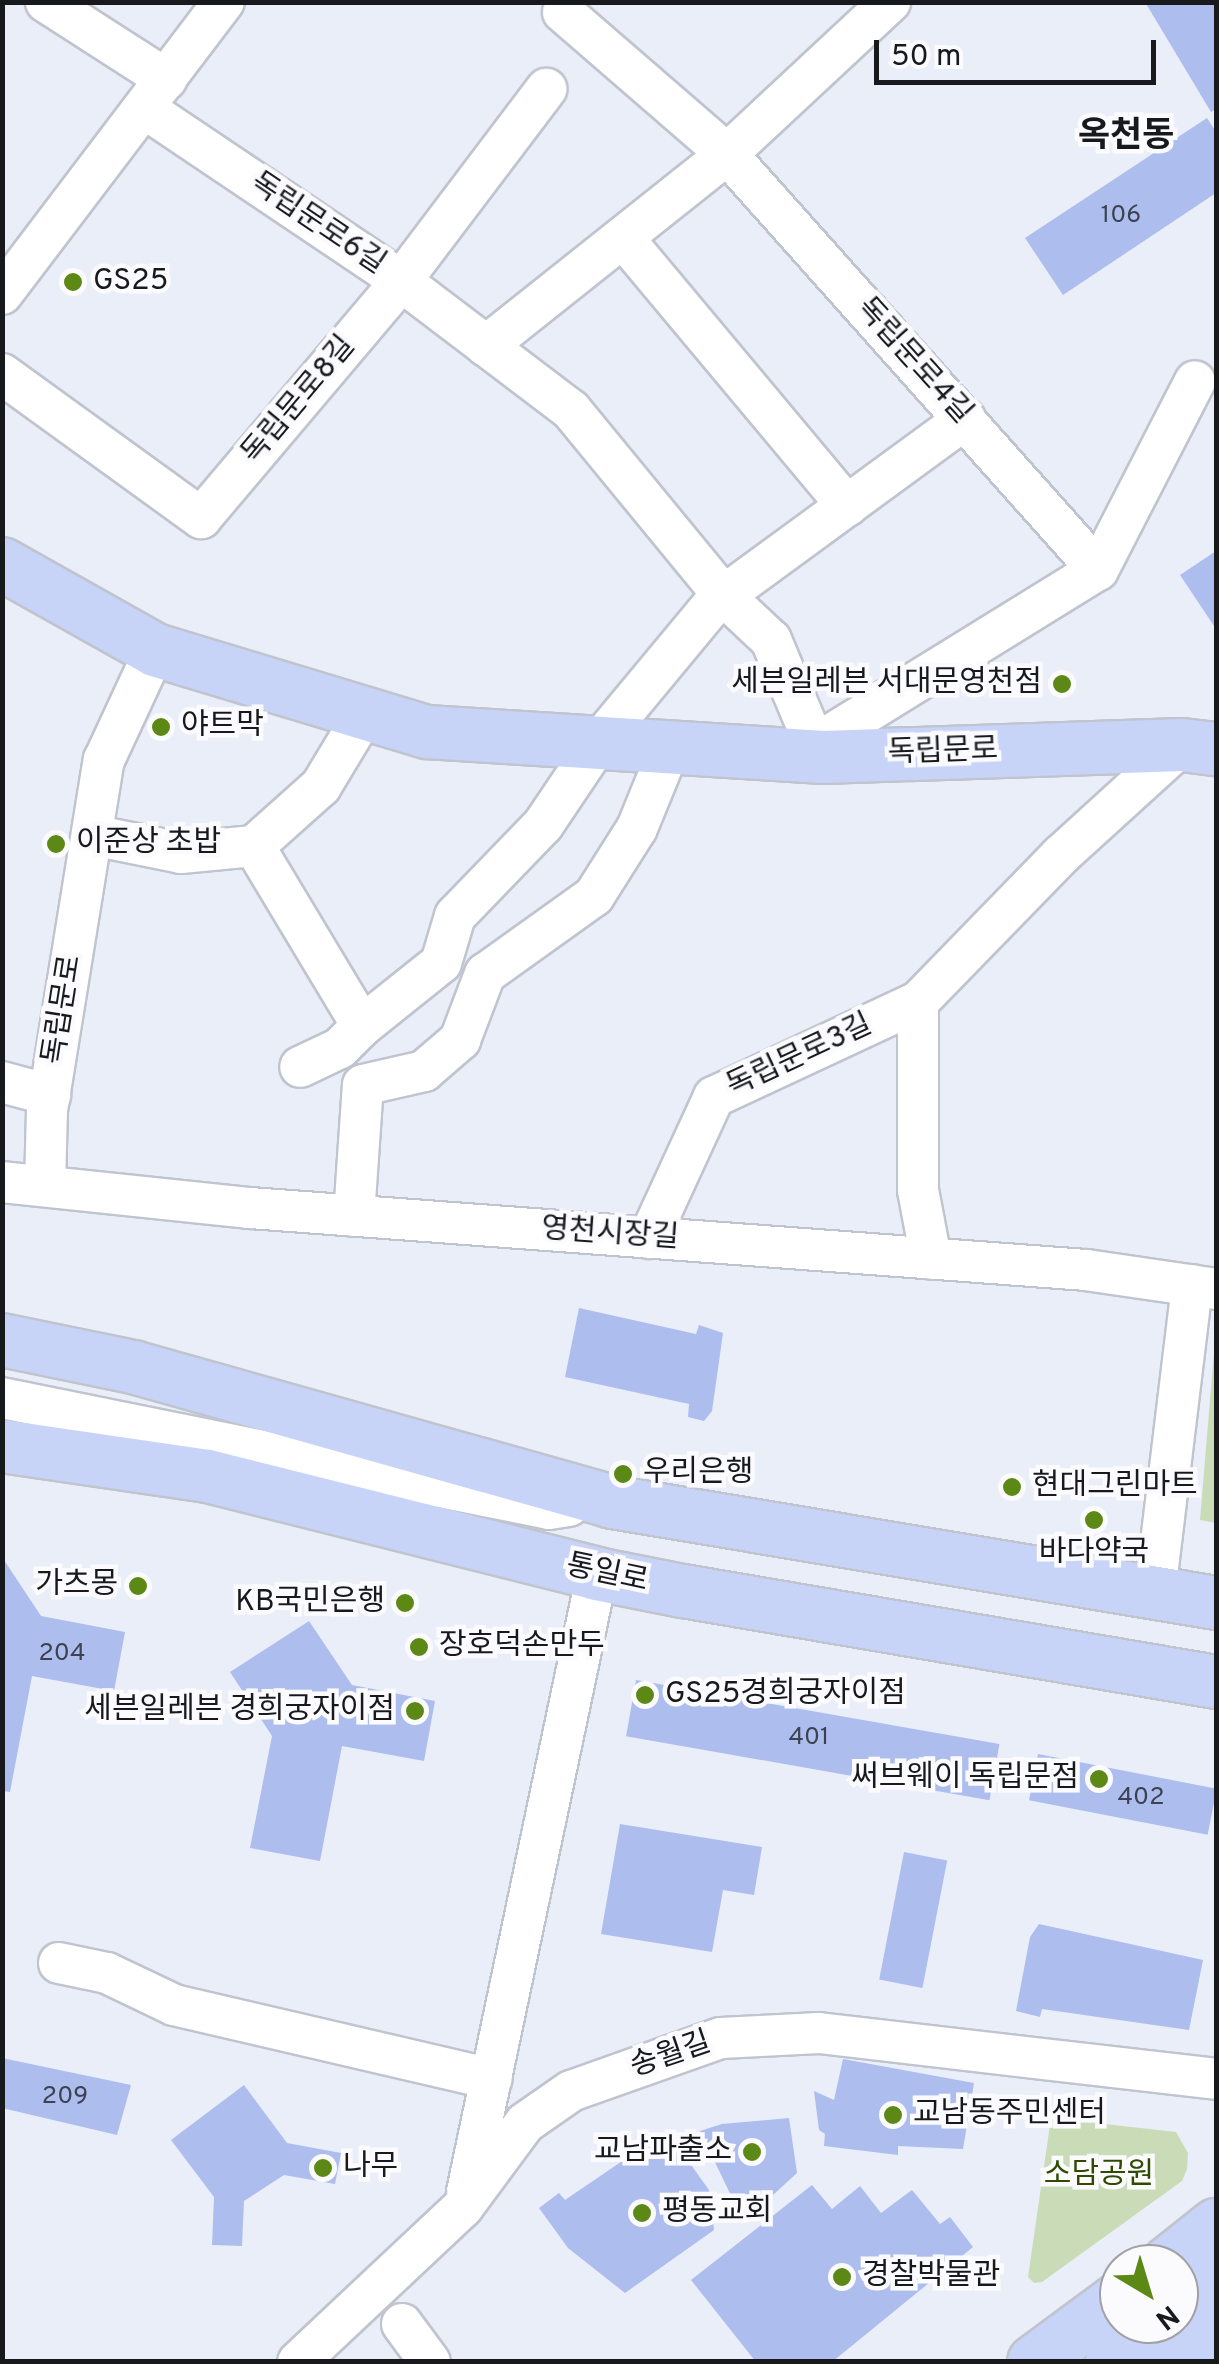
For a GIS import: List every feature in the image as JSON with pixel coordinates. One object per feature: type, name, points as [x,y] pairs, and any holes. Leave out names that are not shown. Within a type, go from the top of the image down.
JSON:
[{"type":"main road","name":"독립문로","points":[[2,564],[156,650],[427,732],[670,747],[807,750],[1199,747]]},
{"type":"main road","points":[[2,1340],[133,1367],[612,1502],[1216,1603]]},
{"type":"main road","name":"통일로","points":[[2,1446],[208,1476],[596,1574],[1216,1682]]},
{"type":"main road","points":[[596,1574],[612,1502]]},
{"type":"main road","points":[[1192,2244],[1216,2225]]},
{"type":"main road","points":[[1199,2313],[1216,2285]]},
{"type":"main road","points":[[1034,2362],[1099,2314]]},
{"type":"main road","points":[[1112,2362],[1160,2344]]},
{"type":"street","name":"독립문로6길","points":[[46,2],[155,94],[570,410],[724,596],[772,640],[807,750]]},
{"type":"street","points":[[9,273],[155,94],[224,2]]},
{"type":"street","points":[[486,346],[727,154],[890,2]]},
{"type":"street","name":"독립문로4길","points":[[563,12],[727,154],[1098,570]]},
{"type":"street","name":"독립문로8길","points":[[2,374],[201,518],[400,281],[546,89]]},
{"type":"street","points":[[624,239],[847,506]]},
{"type":"street","points":[[807,750],[1098,570],[1196,381]]},
{"type":"street","points":[[300,1068],[351,1037],[442,963],[455,916],[543,825],[598,743],[724,596],[965,420]]},
{"type":"street","name":"독립문로","points":[[45,1186],[50,1095],[104,760],[156,650]]},
{"type":"street","points":[[92,836],[181,853],[254,846],[321,786],[364,714]]},
{"type":"street","points":[[363,1085],[424,1071],[460,1040],[485,974],[594,896],[637,828],[670,747]]},
{"type":"street","name":"독립문로3길","points":[[649,1238],[714,1097],[918,1002],[1061,855],[1199,747]]},
{"type":"street","points":[[254,846],[351,1037],[363,1085],[354,1216]]},
{"type":"street","name":"독립문로3길","points":[[918,1002],[918,1190],[931,1259]]},
{"type":"street","points":[[2,1082],[50,1095]]},
{"type":"street","name":"영천시장길","points":[[2,1182],[354,1216],[1086,1270],[1204,1287]]},
{"type":"street","points":[[1155,1592],[1204,1287]]},
{"type":"street","points":[[2,1398],[548,1508],[612,1502]]},
{"type":"street","points":[[2,1421],[208,1476]]},
{"type":"street","points":[[464,2207],[596,1574]]},
{"type":"street","points":[[59,1962],[108,1973],[174,2006],[492,2079]]},
{"type":"street","name":"송월길","points":[[298,2362],[464,2207],[525,2123],[572,2091],[721,2038],[819,2034],[1216,2079]]},
{"type":"street","points":[[402,2324],[430,2362]]},
{"type":"green space","points":[[1216,1328],[1216,1523],[1200,1520]]},
{"type":"green space","name":"소담공원","points":[[1051,2118],[1176,2132],[1188,2153],[1187,2169],[1182,2181],[1042,2282],[1034,2283],[1028,2277]]},
{"type":"building","points":[[1145,2],[1216,2],[1216,109],[1211,112]]},
{"type":"building","points":[[1207,118],[1216,132],[1216,193],[1063,295],[1025,238]]},
{"type":"building","points":[[1216,551],[1216,629],[1180,575]]},
{"type":"building","points":[[579,1308],[696,1334],[699,1325],[723,1333],[712,1411],[704,1421],[688,1417],[689,1404],[565,1377]]},
{"type":"building","points":[[2,1557],[41,1616],[125,1632],[114,1691],[32,1676],[10,1792],[2,1791]]},
{"type":"building","points":[[309,1621],[352,1685],[435,1701],[424,1761],[342,1746],[320,1861],[250,1848],[272,1736],[230,1672]]},
{"type":"building","points":[[636,1680],[999,1744],[989,1800],[626,1736]]},
{"type":"building","points":[[1038,1754],[1216,1789],[1208,1835],[1029,1800]]},
{"type":"building","points":[[620,1824],[762,1847],[754,1895],[723,1890],[712,1952],[601,1934]]},
{"type":"building","points":[[904,1852],[947,1860],[922,1988],[879,1980]]},
{"type":"building","points":[[1039,1924],[1203,1960],[1189,2030],[1042,2009],[1040,2017],[1016,2011],[1030,1937]]},
{"type":"building","points":[[2,2058],[131,2085],[117,2135],[2,2108]]},
{"type":"building","name":"교남동주민센터","points":[[843,2059],[974,2083],[963,2149],[898,2146],[898,2155],[824,2146],[825,2134],[819,2130],[814,2091],[834,2100]]},
{"type":"building","points":[[244,2085],[287,2143],[341,2153],[335,2184],[284,2175],[244,2201],[242,2246],[212,2245],[214,2197],[171,2140]]},
{"type":"building","name":"교남파출소","points":[[789,2118],[797,2173],[773,2195],[737,2208],[700,2131],[722,2124]]},
{"type":"building","points":[[669,2134],[709,2190],[714,2230],[625,2293],[568,2248],[539,2208],[559,2193],[565,2200],[659,2136]]},
{"type":"building","name":"경찰박물관","points":[[812,2185],[832,2209],[860,2186],[881,2213],[912,2190],[940,2224],[950,2217],[973,2247],[832,2362],[756,2362],[691,2280]]},
{"type":"place","name":"GS25","points":[[73,282]]},
{"type":"place","name":"세븐일레븐 서대문영천점","points":[[1062,684]]},
{"type":"place","name":"야트막","points":[[161,727]]},
{"type":"place","name":"이준상 초밥","points":[[56,844]]},
{"type":"place","name":"우리은행","points":[[623,1474]]},
{"type":"place","name":"현대그린마트","points":[[1012,1487]]},
{"type":"place","name":"바다약국","points":[[1094,1520]]},
{"type":"place","name":"가츠몽","points":[[138,1586]]},
{"type":"place","name":"KB국민은행","points":[[405,1603]]},
{"type":"place","name":"장호덕손만두","points":[[419,1647]]},
{"type":"place","name":"GS25경희궁자이점","points":[[645,1695]]},
{"type":"place","name":"세븐일레븐 경희궁자이점","points":[[415,1711]]},
{"type":"place","name":"써브웨이 독립문점","points":[[1099,1779]]},
{"type":"place","name":"교남동주민센터","points":[[893,2115]]},
{"type":"place","name":"교남파출소","points":[[752,2152]]},
{"type":"place","name":"나무","points":[[323,2168]]},
{"type":"place","name":"평동교회","points":[[642,2213]]},
{"type":"place","name":"경찰박물관","points":[[842,2277]]},
{"type":"district","name":"옥천동","points":[[1126,137]]}]
